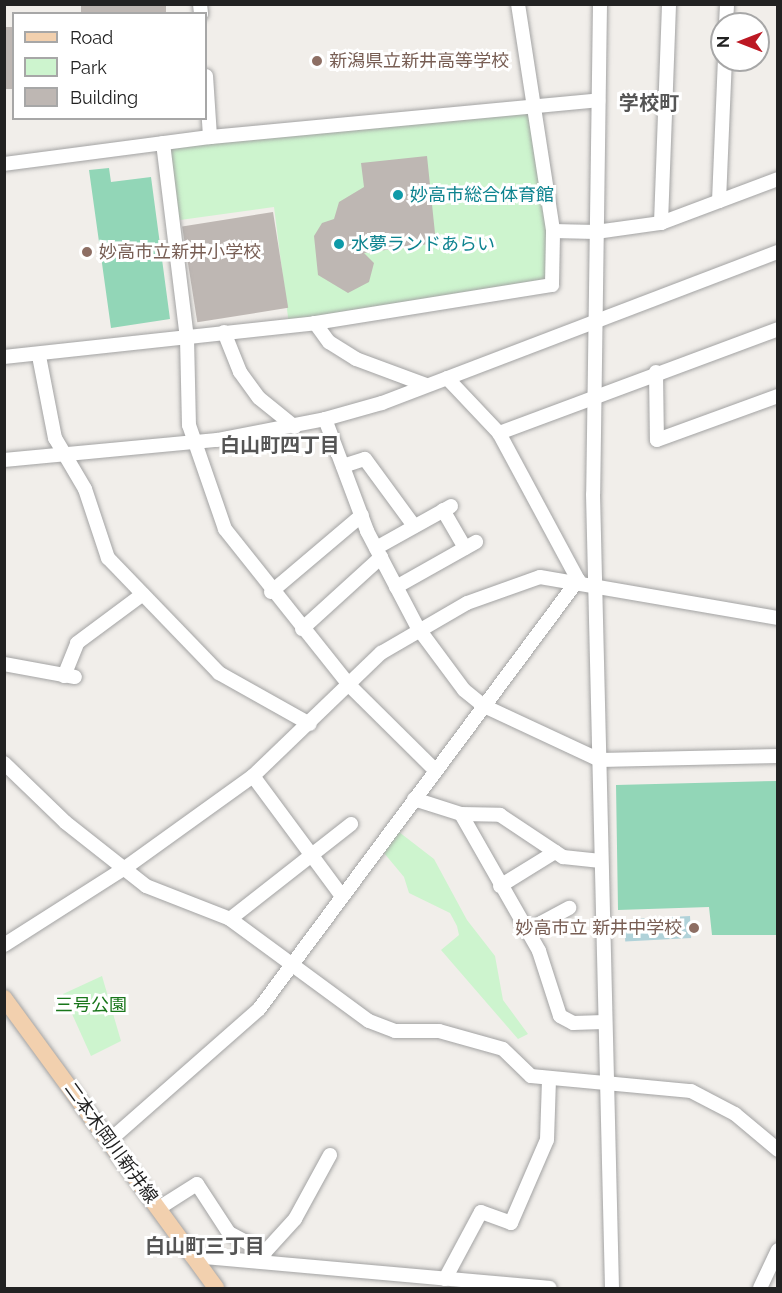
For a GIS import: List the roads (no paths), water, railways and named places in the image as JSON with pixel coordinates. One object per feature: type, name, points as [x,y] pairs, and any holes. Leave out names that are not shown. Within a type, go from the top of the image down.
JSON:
[{"type":"main road","name":"二本木岡川新井線","points":[[4,998],[216,1288]]},
{"type":"street","points":[[4,357],[39,356],[224,332],[315,323],[552,285],[553,231],[518,4]]},
{"type":"street","points":[[600,4],[594,324],[594,585],[600,760],[605,1086],[612,1288]]},
{"type":"street","points":[[661,223],[669,4]]},
{"type":"street","points":[[719,201],[724,72]]},
{"type":"street","points":[[207,91],[210,136]]},
{"type":"street","points":[[4,164],[210,136],[598,100]]},
{"type":"street","points":[[163,143],[187,338],[194,442],[225,529],[271,592],[349,685],[435,770]]},
{"type":"street","points":[[553,231],[596,232],[661,223],[777,179]]},
{"type":"street","points":[[4,460],[194,442],[295,427],[325,419],[447,378],[594,324],[777,252]]},
{"type":"street","points":[[315,323],[329,342],[356,359],[426,385]]},
{"type":"street","points":[[499,433],[656,372],[777,329]]},
{"type":"street","points":[[224,332],[240,372],[259,398],[295,427]]},
{"type":"street","points":[[39,356],[55,438],[66,455],[108,558],[219,673],[310,724]]},
{"type":"street","points":[[656,372],[657,440],[777,396]]},
{"type":"street","points":[[447,378],[499,433],[578,580]]},
{"type":"street","points":[[325,419],[362,515],[418,628],[464,690],[484,706],[600,760],[777,756]]},
{"type":"street","points":[[343,466],[365,459],[414,526]]},
{"type":"street","points":[[302,629],[379,552],[414,526],[447,508],[470,545],[396,587]]},
{"type":"street","points":[[271,592],[362,515]]},
{"type":"street","points":[[4,945],[125,868],[253,776],[349,685],[418,628],[540,577],[578,580],[594,585],[777,618]]},
{"type":"street","points":[[110,1140],[259,1009],[340,895],[578,580]]},
{"type":"street","points":[[4,664],[70,676],[78,643],[142,594]]},
{"type":"street","points":[[4,763],[65,822],[146,886],[230,919],[289,967],[369,1021],[395,1031],[439,1031],[503,1049],[531,1076],[549,1080],[691,1092],[735,1114],[777,1150]]},
{"type":"street","points":[[253,776],[340,895]]},
{"type":"street","points":[[414,800],[461,814],[500,814],[555,852],[581,861],[601,861]]},
{"type":"street","points":[[461,814],[500,886],[528,930],[560,1017],[573,1023],[604,1022]]},
{"type":"street","points":[[230,919],[351,824]]},
{"type":"street","points":[[500,886],[555,852]]},
{"type":"street","points":[[528,930],[569,908]]},
{"type":"street","points":[[445,1280],[481,1212],[511,1223],[547,1140],[549,1080]]},
{"type":"street","points":[[264,1257],[295,1219],[330,1155]]},
{"type":"street","points":[[159,1208],[197,1184],[229,1233],[264,1257]]},
{"type":"street","points":[[760,1288],[777,1250]]},
{"type":"street","points":[[192,1256],[264,1257],[445,1280],[550,1288]]},
{"type":"water","points":[[690,916],[691,938],[625,941],[624,919]]},
{"type":"place","name":"新潟県立新井高等学校","points":[[317,61]]},
{"type":"place","name":"妙高市総合体育館","points":[[398,195]]},
{"type":"place","name":"水夢ランドあらい","points":[[339,244]]},
{"type":"place","name":"妙高市立新井小学校","points":[[87,252]]},
{"type":"place","name":"妙高市立 新井中学校","points":[[694,928]]},
{"type":"district","name":"学校町","points":[[649,103]]},
{"type":"district","name":"白山町四丁目","points":[[280,445]]},
{"type":"district","name":"白山町三丁目","points":[[205,1246]]},
{"type":"park label","name":"三号公園","points":[[91,1005]]}]
